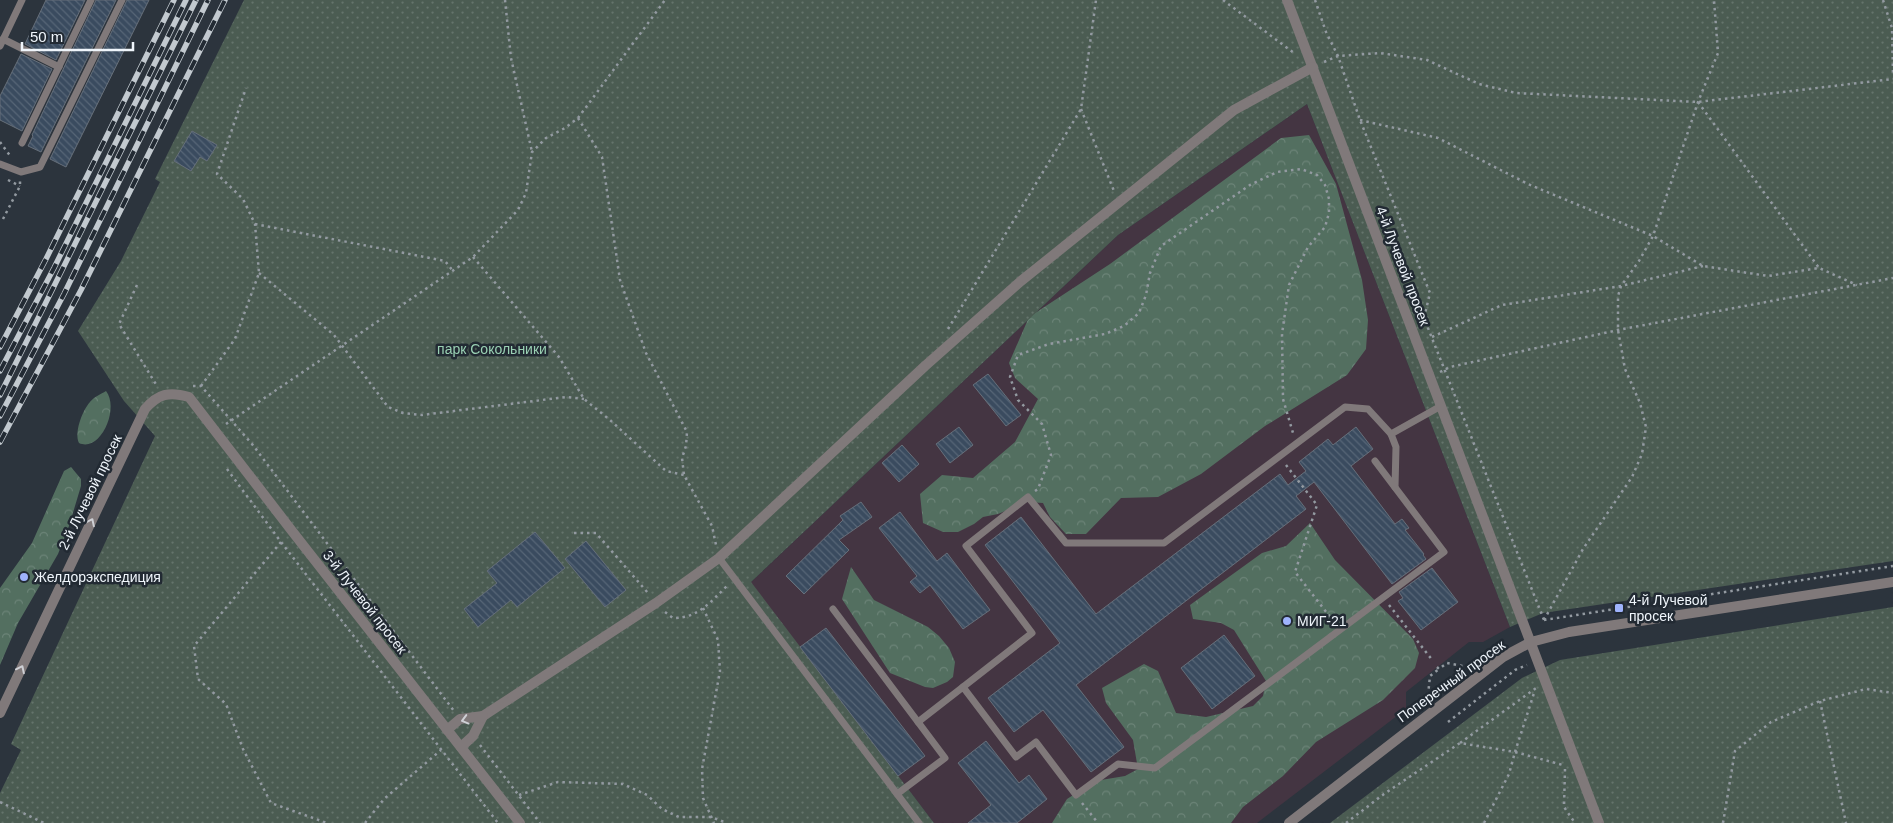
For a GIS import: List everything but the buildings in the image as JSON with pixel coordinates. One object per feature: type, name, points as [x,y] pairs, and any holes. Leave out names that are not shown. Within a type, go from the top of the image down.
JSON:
[{"type":"street","name":"4-й Лучевой просек","points":[[1287,0],[1599,823]]},
{"type":"street","points":[[451,734],[460,719],[482,716],[656,603],[719,558],[925,366],[1021,281],[1234,110],[1313,67]]},
{"type":"street","points":[[165,390],[189,397]]},
{"type":"street","name":"2-й Лучевой просек","points":[[0,713],[145,409],[165,390]]},
{"type":"street","name":"3-й Лучевой просек","points":[[189,397],[520,823]]},
{"type":"street","name":"Поперечный просек","points":[[1289,823],[1503,657],[1531,642],[1569,632],[1893,582]]},
{"type":"street","points":[[461,747],[474,736],[482,716]]},
{"type":"lane","points":[[22,0],[2,42],[59,67]]},
{"type":"lane","points":[[22,143],[92,0]]},
{"type":"lane","points":[[0,164],[21,172],[40,167],[122,0]]},
{"type":"lane","points":[[1391,434],[1441,406]]},
{"type":"lane","points":[[918,722],[1032,633],[966,546],[1028,497],[1066,543],[1164,543],[1345,407],[1368,409],[1391,434],[1396,447],[1395,487]]},
{"type":"lane","points":[[963,687],[1016,757],[1036,742],[1076,795],[1118,764],[1155,768],[1444,552],[1375,461]]},
{"type":"lane","points":[[719,558],[919,823]]},
{"type":"lane","points":[[833,609],[945,758],[897,794]]},
{"type":"path","points":[[216,431],[473,257],[518,210],[526,193],[532,152],[511,58],[505,0]]},
{"type":"path","points":[[532,152],[546,138],[565,128],[578,118],[665,0]]},
{"type":"path","points":[[945,333],[1080,109],[1096,0]]},
{"type":"path","points":[[1223,0],[1313,67],[1338,56],[1380,53],[1427,60],[1479,84],[1516,93],[1698,102],[1893,79]]},
{"type":"path","points":[[1315,0],[1326,32],[1338,56],[1360,120],[1430,294],[1424,318],[1544,620]]},
{"type":"path","points":[[1544,620],[1583,549],[1632,477],[1642,454],[1646,427],[1640,403],[1625,369],[1616,310],[1618,296],[1621,286],[1639,261],[1653,236],[1698,102],[1718,54],[1714,0]]},
{"type":"path","points":[[1884,0],[1892,28],[1893,75]]},
{"type":"path","points":[[189,397],[201,386],[235,339],[259,273],[255,224],[243,199],[217,174],[246,88]]},
{"type":"path","points":[[1698,102],[1819,268],[1857,285]]},
{"type":"path","points":[[1080,109],[1119,202]]},
{"type":"path","points":[[578,118],[602,157],[620,280],[646,353],[687,432],[686,446],[682,458],[684,475],[712,526],[719,558]]},
{"type":"path","points":[[1360,120],[1438,138],[1528,184],[1653,236],[1703,266],[1768,276],[1819,268]]},
{"type":"path","points":[[1028,497],[1038,489],[1052,454],[1042,424],[1018,400],[1010,377],[1018,355],[1049,344],[1105,334],[1124,326],[1139,313],[1146,295],[1150,274],[1161,246],[1250,185],[1277,172],[1301,169],[1317,175],[1325,186],[1329,199],[1329,213],[1325,227],[1308,247],[1289,285],[1282,334],[1284,399],[1296,444]]},
{"type":"path","points":[[3,219],[11,203]]},
{"type":"path","points":[[255,224],[445,261],[453,271]]},
{"type":"path","points":[[473,257],[560,357],[584,399],[666,471],[684,475]]},
{"type":"path","points":[[1432,337],[1502,305],[1621,286],[1703,266]]},
{"type":"path","points":[[259,273],[334,335],[388,407],[403,413],[422,415],[566,397],[584,399]]},
{"type":"path","points":[[1445,370],[1618,330],[1893,278]]},
{"type":"path","points":[[137,285],[119,324],[157,386],[165,390]]},
{"type":"path","points":[[157,386],[165,390]]},
{"type":"path","points":[[192,386],[201,386],[232,419],[460,719]]},
{"type":"path","points":[[1280,456],[1317,505],[1295,572],[1340,629]]},
{"type":"path","points":[[226,468],[280,542],[498,823]]},
{"type":"path","points":[[292,532],[280,542],[194,646],[198,680],[226,704],[243,749],[271,803],[328,823]]},
{"type":"path","points":[[574,533],[596,533],[656,603],[673,618],[692,616],[734,579]]},
{"type":"path","points":[[1544,620],[1893,566]]},
{"type":"path","points":[[1384,598],[1433,662]]},
{"type":"path","points":[[703,608],[718,640],[720,671],[702,768],[703,798],[714,823]]},
{"type":"path","points":[[1448,722],[1515,670],[1537,660]]},
{"type":"path","points":[[1428,694],[1430,676],[1438,668],[1446,663],[1463,666]]},
{"type":"path","points":[[1536,688],[1539,697]]},
{"type":"path","points":[[1346,823],[1384,794],[1460,743],[1536,688]]},
{"type":"path","points":[[1484,823],[1509,774],[1536,688]]},
{"type":"path","points":[[1722,823],[1736,751],[1771,722],[1820,702],[1866,689],[1893,693]]},
{"type":"path","points":[[1820,702],[1846,823]]},
{"type":"path","points":[[365,823],[384,799],[441,750],[451,734]]},
{"type":"path","points":[[474,736],[540,823]]},
{"type":"path","points":[[1460,743],[1515,752],[1565,766]]},
{"type":"path","points":[[1562,757],[1565,766],[1564,807],[1574,823]]},
{"type":"path","points":[[519,795],[558,782],[623,784],[647,795],[662,810],[678,817],[711,817],[728,823]]},
{"type":"path","points":[[1076,795],[1098,823]]},
{"type":"path","points":[[0,802],[44,823]]},
{"type":"shaded area","points":[[1307,104],[1510,627],[1483,642],[1469,642],[1406,692],[1406,709],[1257,823],[934,823],[750,583],[1118,235]]},
{"type":"green space","name":"парк Сокольники","points":[[244,0],[1893,0],[1893,561],[1543,613],[1510,627],[1307,104],[1118,235],[751,582],[934,823],[0,823],[0,793],[21,750],[11,744],[155,436],[124,401],[78,331],[121,261],[160,182],[155,179]]},
{"type":"green space","points":[[1309,135],[1336,184],[1362,280],[1368,320],[1366,349],[1347,375],[1265,426],[1201,474],[1158,497],[1121,498],[1086,534],[1066,534],[1050,517],[1043,503],[1027,502],[998,514],[983,517],[958,532],[943,532],[923,523],[920,494],[942,475],[973,478],[1015,442],[1038,399],[1015,378],[1009,363],[1029,317],[1110,264],[1281,138]]},
{"type":"green space","points":[[106,391],[110,399],[111,408],[106,427],[94,442],[87,444],[79,443],[77,434],[84,411],[92,400]]},
{"type":"green space","points":[[71,467],[81,479],[81,486],[69,526],[58,554],[18,623],[0,665],[0,588],[32,543],[64,471]]},
{"type":"green space","points":[[1310,523],[1335,560],[1413,639],[1419,653],[1415,668],[1383,700],[1316,742],[1283,776],[1243,807],[1231,823],[1052,823],[1067,799],[1095,781],[1125,776],[1138,769],[1133,740],[1106,703],[1102,688],[1144,664],[1158,671],[1176,713],[1206,717],[1253,706],[1263,696],[1266,681],[1234,630],[1221,623],[1193,619],[1190,605],[1262,553],[1286,546]]},
{"type":"green space","points":[[851,567],[874,600],[928,627],[939,636],[949,648],[955,662],[953,677],[933,688],[925,687],[890,673],[842,599]]},
{"type":"green space","points":[[1893,607],[1893,823],[1330,823],[1522,678],[1560,660]]},
{"type":"railway","points":[[0,347],[46,259],[174,0]]},
{"type":"railway","points":[[0,371],[54,268],[186,0]]},
{"type":"railway","points":[[0,395],[196,0]]},
{"type":"railway","points":[[0,416],[64,294],[208,0]]},
{"type":"railway","points":[[0,442],[81,290],[225,0]]},
{"type":"place","name":"Желдорэкспедиция","points":[[24,577]]},
{"type":"place","name":"4-й Лучевой просек","points":[[1619,608]]},
{"type":"place","name":"МИГ-21","points":[[1287,621]]}]
